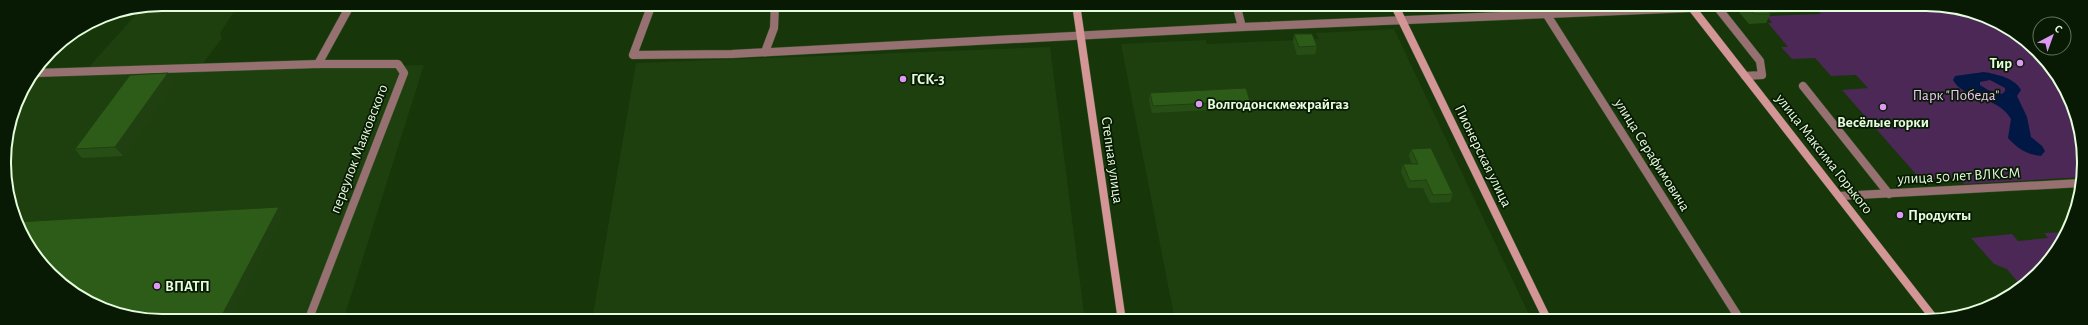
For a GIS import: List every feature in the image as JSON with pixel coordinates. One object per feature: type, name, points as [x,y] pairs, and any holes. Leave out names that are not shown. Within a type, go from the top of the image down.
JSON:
[{"type":"street","points":[[318,64],[347,11]]},
{"type":"street","points":[[650,11],[634,55],[765,52],[1242,27],[1600,11]]},
{"type":"street","points":[[765,52],[774,28],[775,11]]},
{"type":"street","name":"Степная улица","points":[[1077,11],[1121,314]]},
{"type":"street","points":[[1238,11],[1242,27]]},
{"type":"street","name":"Пионерская улица","points":[[1398,11],[1545,314]]},
{"type":"street","name":"улица Серафимовича","points":[[1544,11],[1737,314]]},
{"type":"street","name":"улица Максима Горького","points":[[1695,11],[1931,314]]},
{"type":"street","points":[[1720,11],[1760,61],[1762,75],[1745,76]]},
{"type":"street","name":"переулок Маяковского","points":[[40,73],[318,64],[398,64],[404,73],[311,314]]},
{"type":"street","points":[[1803,86],[1889,194]]},
{"type":"street","name":"улица 50 лет ВЛКСМ","points":[[1839,196],[2076,183]]},
{"type":"shaded area","points":[[153,11],[234,11],[220,33],[222,38],[201,66],[87,69],[137,13]]},
{"type":"shaded area","points":[[1394,29],[1529,314],[1174,314],[1121,44],[1206,40],[1207,44],[1319,39],[1316,33]]},
{"type":"shaded area","points":[[1050,47],[1084,314],[593,314],[636,63]]},
{"type":"shaded area","points":[[424,65],[345,314],[143,313],[114,306],[87,294],[70,283],[55,270],[42,255],[31,238],[19,211],[12,182],[11,153],[16,123],[27,95],[38,77]]},
{"type":"green space","name":"Парк \"Победа\"","points":[[1818,11],[1935,11],[1965,16],[2001,31],[2018,42],[2034,56],[2046,70],[2057,87],[2072,123],[2077,153],[2076,177],[1964,184],[1958,178],[1921,180],[1842,90],[1868,88],[1856,75],[1831,76],[1815,58],[1792,59],[1781,47],[1788,47],[1768,23],[1772,23],[1767,16],[1821,14]]},
{"type":"green space","points":[[2060,232],[2046,255],[2033,270],[2018,283],[2007,269],[1994,264],[1971,238],[2012,234],[2018,241],[2048,238],[2044,233]]},
{"type":"water","points":[[1984,72],[2005,77],[2014,82],[2021,90],[2017,96],[2027,117],[2031,137],[2042,146],[2045,151],[2041,156],[2031,154],[2019,148],[2012,142],[2008,138],[2011,119],[2005,111],[1990,102],[1965,92],[1958,87],[1953,80],[1955,76]],"holes":[[[1990,80],[2005,88],[2005,91],[2002,94],[1988,90],[1980,85],[1980,82]]]},
{"type":"building","points":[[1751,11],[1768,11],[1771,14],[1754,14]]},
{"type":"building","points":[[1294,34],[1312,34],[1317,46],[1299,47]]},
{"type":"building","points":[[168,73],[115,147],[75,149],[130,75]]},
{"type":"building","points":[[1246,88],[1250,101],[1153,106],[1150,93]]},
{"type":"building","points":[[1431,148],[1453,194],[1433,195],[1426,180],[1410,181],[1403,164],[1418,164],[1411,149]]},
{"type":"building","name":"ВПАТП","points":[[279,207],[223,314],[143,313],[123,309],[95,298],[70,283],[55,270],[42,255],[31,238],[24,222]]},
{"type":"place","name":"Тир","points":[[2020,63]]},
{"type":"place","name":"ГСК-3","points":[[903,79]]},
{"type":"place","name":"Волгодонскмежрайгаз","points":[[1199,104]]},
{"type":"place","name":"Весёлые горки","points":[[1883,107]]},
{"type":"place","name":"Продукты","points":[[1900,215]]},
{"type":"place","name":"ВПАТП","points":[[157,286]]}]
